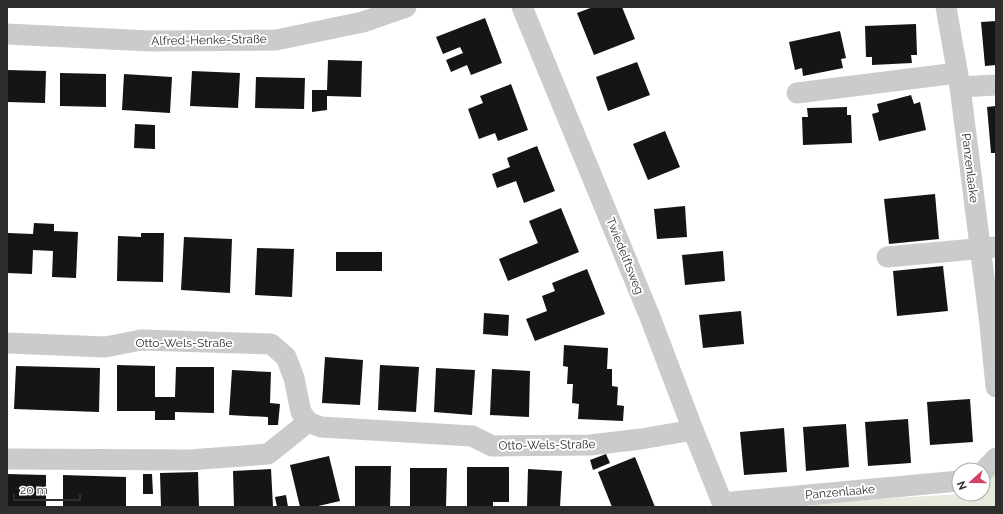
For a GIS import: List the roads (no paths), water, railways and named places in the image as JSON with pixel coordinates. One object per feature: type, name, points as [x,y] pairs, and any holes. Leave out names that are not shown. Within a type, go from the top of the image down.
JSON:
[{"type":"street","name":"Alfred-Henke-Straße","points":[[7,34],[150,42],[276,40],[363,22],[406,7]]},
{"type":"street","name":"Twiedelftsweg","points":[[522,7],[650,317],[723,505]]},
{"type":"street","name":"Panzenlaake","points":[[946,7],[988,248],[996,387]]},
{"type":"street","points":[[797,93],[958,80],[996,85]]},
{"type":"street","points":[[887,257],[988,248]]},
{"type":"street","name":"Otto-Wels-Straße","points":[[7,343],[105,347],[141,340],[271,344],[286,357],[294,378],[301,412],[308,422],[321,427],[472,436],[492,446],[590,445],[641,440],[693,430]]},
{"type":"street","points":[[7,459],[189,460],[268,454],[308,422]]},
{"type":"street","name":"Panzenlaake","points":[[723,505],[951,482]]}]
